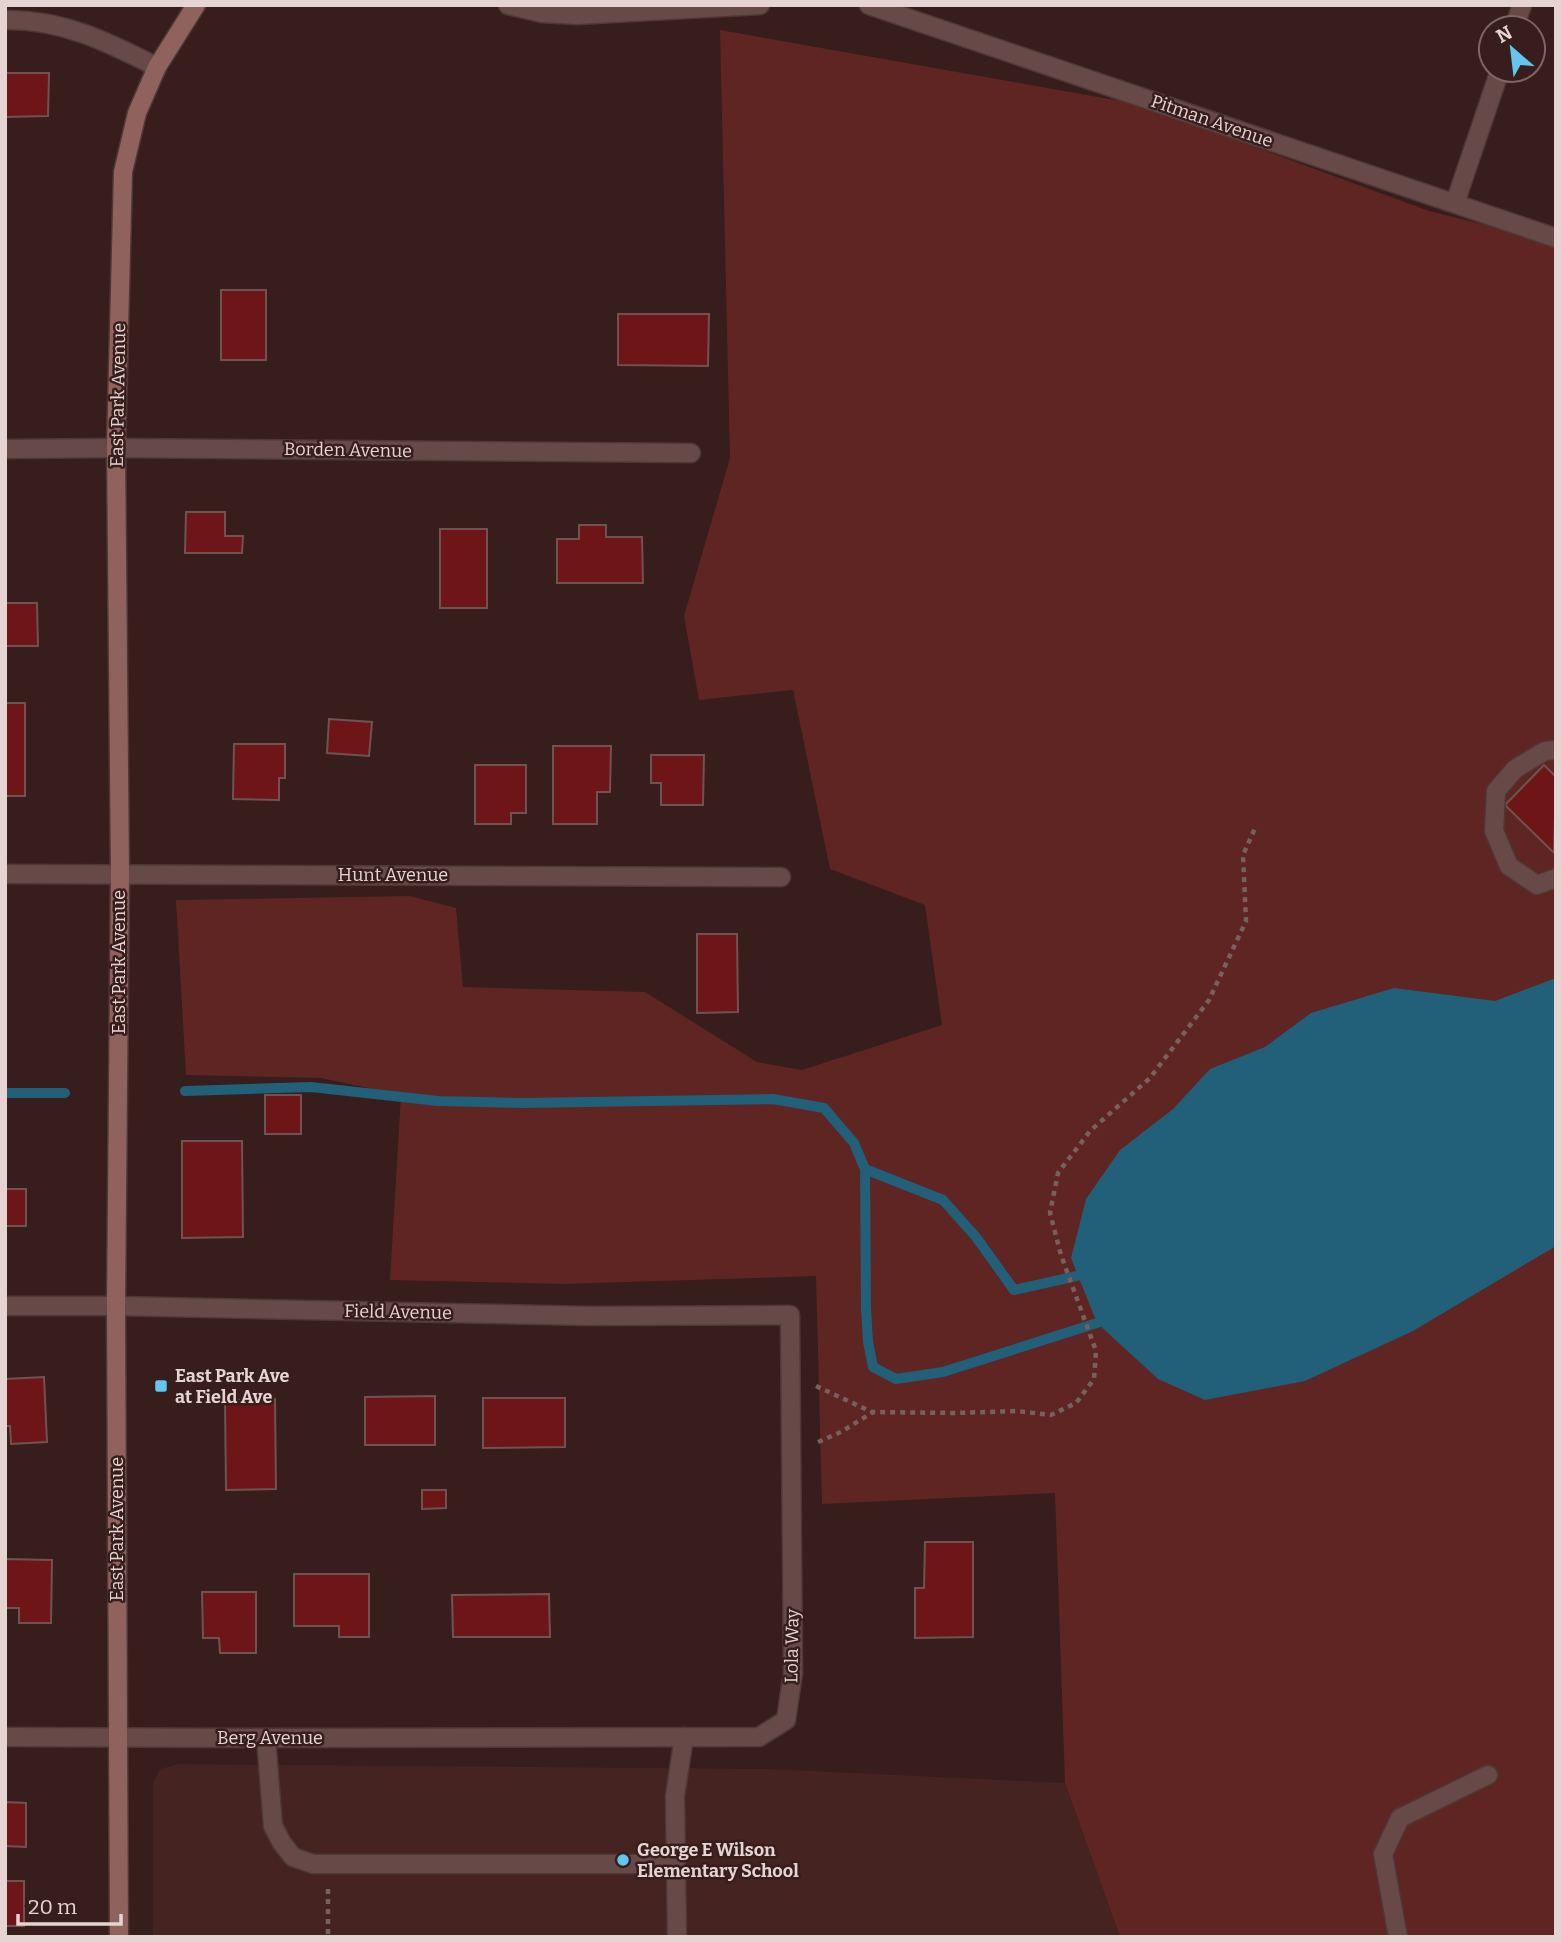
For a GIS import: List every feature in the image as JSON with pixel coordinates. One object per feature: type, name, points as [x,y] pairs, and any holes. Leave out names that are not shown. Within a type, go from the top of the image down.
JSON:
[{"type":"street","name":"East Park Avenue","points":[[119,1937],[116,1306],[120,873],[116,448],[123,172],[137,113],[158,67],[196,5]]},
{"type":"street","points":[[508,5],[542,13],[577,15],[760,5]]},
{"type":"street","name":"Pitman Avenue","points":[[869,5],[1556,237]]},
{"type":"street","points":[[5,20],[26,20],[72,29],[113,44],[158,67]]},
{"type":"street","points":[[1455,203],[1495,84]]},
{"type":"street","name":"Borden Avenue","points":[[5,449],[691,453]]},
{"type":"street","points":[[1556,750],[1545,751],[1515,769],[1496,792],[1494,831],[1509,866],[1537,885],[1556,878]]},
{"type":"street","name":"Hunt Avenue","points":[[5,874],[780,877]]},
{"type":"street","name":"Field Avenue","points":[[5,1306],[577,1315],[790,1315]]},
{"type":"street","name":"Lola Way","points":[[535,1738],[759,1737],[786,1720],[793,1673],[790,1315]]},
{"type":"street","name":"Berg Avenue","points":[[5,1737],[535,1738]]},
{"type":"street","points":[[677,1937],[675,1796],[684,1737]]},
{"type":"street","points":[[266,1738],[273,1826],[293,1857],[313,1864],[675,1864]]},
{"type":"street","points":[[1398,1937],[1383,1854],[1400,1818],[1488,1774]]},
{"type":"path","points":[[791,1375],[873,1412],[1017,1411],[1051,1415],[1076,1402],[1094,1379],[1096,1351],[1060,1255],[1049,1213],[1058,1173],[1090,1131],[1150,1078],[1209,1000],[1246,921],[1243,855],[1256,826]]},
{"type":"path","points":[[792,1453],[841,1432],[873,1412]]},
{"type":"path","points":[[328,1864],[328,1937]]},
{"type":"shaded area","points":[[720,30],[1138,104],[1429,211],[1556,242],[1556,1937],[1120,1937],[1065,1783],[1055,1493],[822,1504],[816,1276],[564,1284],[390,1280],[401,1095],[321,1078],[186,1075],[176,900],[410,896],[456,908],[463,987],[645,992],[757,1062],[802,1070],[942,1025],[925,905],[830,869],[793,690],[699,700],[684,616],[730,458]]},
{"type":"shaded area","name":"George E Wilson Elementary School","points":[[178,1764],[770,1769],[1065,1783],[1120,1937],[153,1937],[153,1784],[160,1769]]},
{"type":"water","points":[[1556,978],[1556,1246],[1413,1331],[1305,1381],[1205,1400],[1158,1379],[1097,1323],[1071,1258],[1086,1199],[1120,1150],[1173,1109],[1210,1069],[1265,1047],[1311,1013],[1394,988],[1495,1001]]},
{"type":"building","points":[[5,73],[49,73],[48,116],[5,117]]},
{"type":"building","points":[[221,290],[266,290],[266,360],[221,360]]},
{"type":"building","points":[[618,314],[709,314],[708,366],[618,365]]},
{"type":"building","points":[[186,512],[225,512],[225,536],[243,536],[242,553],[185,553]]},
{"type":"building","points":[[579,525],[606,525],[606,537],[642,537],[643,583],[557,583],[557,539],[579,539]]},
{"type":"building","points":[[440,529],[487,529],[487,608],[440,608]]},
{"type":"building","points":[[5,603],[37,603],[38,646],[5,646]]},
{"type":"building","points":[[5,703],[25,703],[25,796],[5,796]]},
{"type":"building","points":[[329,719],[372,722],[369,756],[327,753]]},
{"type":"building","points":[[234,744],[285,744],[285,778],[279,778],[279,800],[233,799]]},
{"type":"building","points":[[553,746],[611,746],[610,792],[597,792],[597,824],[553,824]]},
{"type":"building","points":[[651,755],[704,755],[703,805],[661,805],[661,783],[651,783]]},
{"type":"building","points":[[475,765],[526,765],[526,813],[511,813],[511,824],[475,824]]},
{"type":"building","points":[[1544,765],[1556,777],[1554,853],[1505,805]]},
{"type":"building","points":[[697,934],[737,934],[738,1012],[697,1013]]},
{"type":"building","points":[[265,1095],[301,1095],[301,1134],[265,1134]]},
{"type":"building","points":[[182,1141],[242,1141],[243,1237],[182,1238]]},
{"type":"building","points":[[5,1189],[26,1189],[26,1226],[5,1226]]},
{"type":"building","points":[[44,1377],[47,1442],[11,1444],[10,1426],[5,1426],[5,1379]]},
{"type":"building","points":[[435,1396],[435,1445],[365,1445],[365,1397]]},
{"type":"building","points":[[483,1398],[565,1398],[565,1447],[483,1448]]},
{"type":"building","points":[[275,1399],[276,1489],[226,1490],[225,1400]]},
{"type":"building","points":[[422,1490],[446,1490],[446,1508],[422,1509]]},
{"type":"building","points":[[925,1542],[973,1542],[973,1637],[915,1638],[915,1588],[924,1588]]},
{"type":"building","points":[[5,1559],[52,1560],[51,1623],[19,1623],[19,1608],[5,1608]]},
{"type":"building","points":[[294,1574],[369,1574],[369,1637],[339,1637],[339,1626],[294,1626]]},
{"type":"building","points":[[202,1592],[256,1592],[256,1653],[220,1653],[219,1638],[203,1638]]},
{"type":"building","points":[[549,1594],[550,1637],[453,1637],[452,1595]]},
{"type":"building","points":[[5,1802],[26,1803],[26,1847],[5,1846]]},
{"type":"building","points":[[5,1881],[24,1881],[24,1926],[5,1926]]},
{"type":"waterway","points":[[185,1091],[311,1087],[438,1101],[524,1103],[773,1099],[824,1108],[854,1143],[865,1169],[866,1308],[873,1367],[896,1379],[943,1372],[1110,1317]]},
{"type":"waterway","points":[[5,1093],[65,1093]]},
{"type":"waterway","points":[[865,1169],[943,1200],[976,1237],[1014,1290],[1090,1273]]},
{"type":"place","name":"East Park Ave at Field Ave","points":[[161,1386]]},
{"type":"place","name":"George E Wilson Elementary School","points":[[623,1860]]}]
